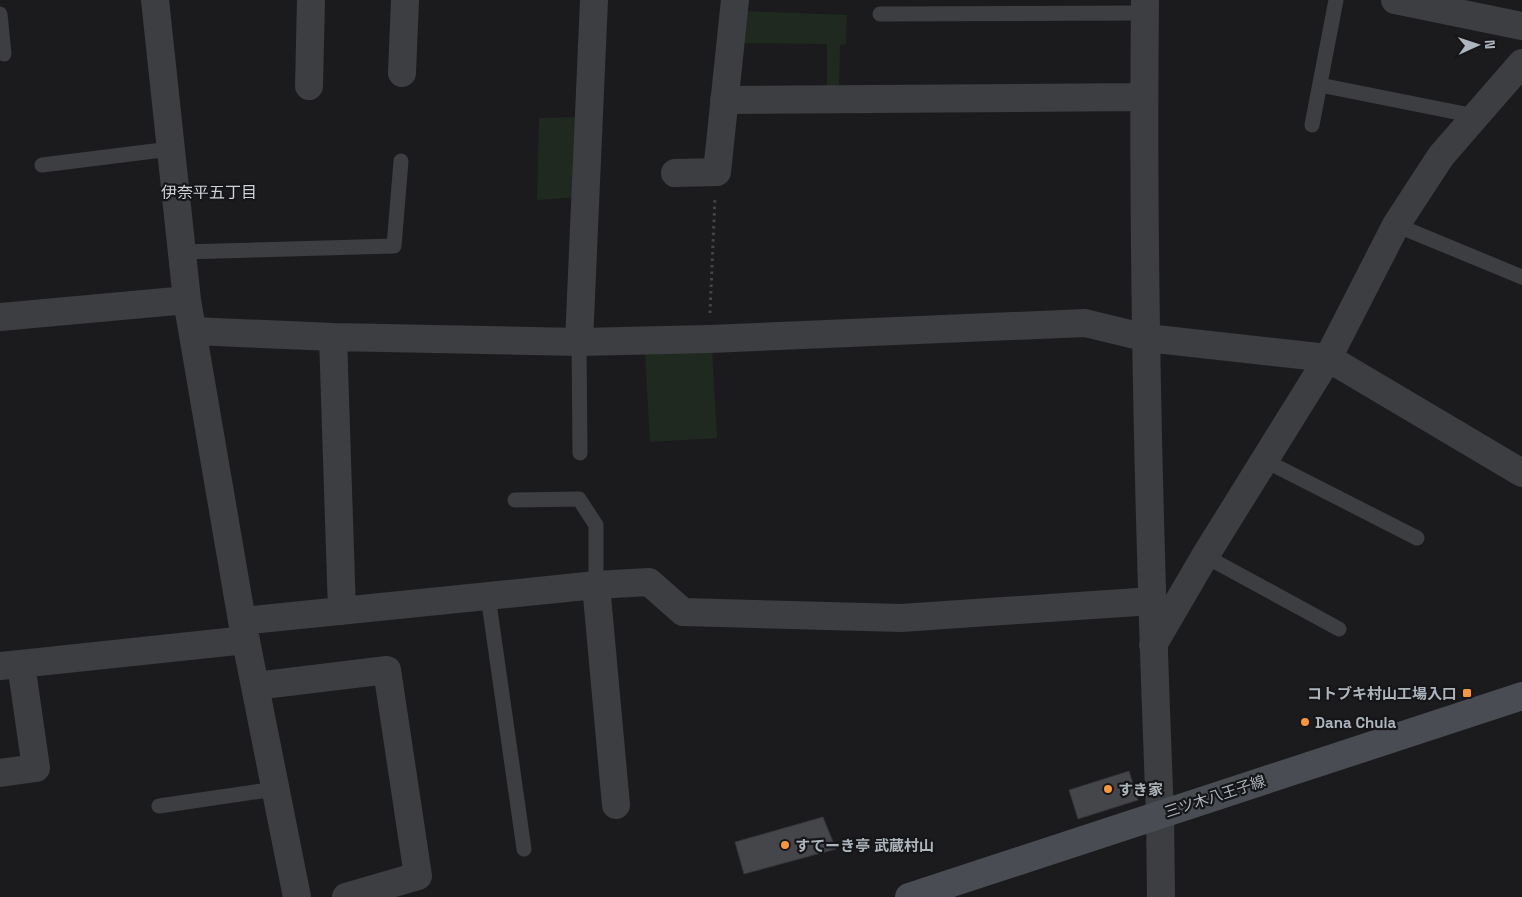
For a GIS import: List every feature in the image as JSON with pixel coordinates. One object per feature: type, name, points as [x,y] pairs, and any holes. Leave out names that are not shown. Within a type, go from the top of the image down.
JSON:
[{"type":"main road","name":"三ツ木八王子線","points":[[909,897],[1522,696]]},
{"type":"street","points":[[155,0],[187,300],[244,630],[297,897]]},
{"type":"street","points":[[309,86],[311,0]]},
{"type":"street","points":[[402,74],[405,0]]},
{"type":"street","points":[[579,342],[594,0]]},
{"type":"street","points":[[675,173],[716,172],[735,0]]},
{"type":"street","points":[[1395,0],[1522,26]]},
{"type":"street","points":[[1145,7],[1144,97],[1147,338],[1153,645],[1160,814],[1161,897]]},
{"type":"street","points":[[1153,645],[1204,556],[1328,358],[1396,225],[1441,156],[1522,63]]},
{"type":"street","points":[[724,100],[1144,97]]},
{"type":"street","points":[[0,317],[187,300]]},
{"type":"street","points":[[193,331],[333,337],[579,342],[708,339],[1085,323],[1147,338],[1328,358],[1522,473]]},
{"type":"street","points":[[333,337],[342,611]]},
{"type":"street","points":[[0,773],[36,768],[11,665],[244,630],[342,611],[596,585],[649,582],[683,612],[901,618],[1152,601]]},
{"type":"street","points":[[596,585],[616,805]]},
{"type":"street","points":[[255,686],[387,670],[418,876],[346,897]]},
{"type":"lane","points":[[1312,125],[1336,0]]},
{"type":"lane","points":[[880,14],[1145,7]]},
{"type":"lane","points":[[0,14],[4,54]]},
{"type":"lane","points":[[1320,85],[1476,116]]},
{"type":"lane","points":[[42,165],[170,149]]},
{"type":"lane","points":[[181,252],[394,246],[402,161]]},
{"type":"lane","points":[[1396,225],[1522,277]]},
{"type":"lane","points":[[579,342],[580,453]]},
{"type":"lane","points":[[1264,460],[1417,538]]},
{"type":"lane","points":[[515,500],[578,498],[596,525],[596,585]]},
{"type":"lane","points":[[1204,556],[1339,629]]},
{"type":"lane","points":[[488,596],[524,849]]},
{"type":"lane","points":[[158,806],[275,789]]},
{"type":"path","points":[[708,339],[716,172]]},
{"type":"shaded area","points":[[743,11],[847,15],[846,44],[840,45],[839,88],[827,87],[827,44],[738,43]]},
{"type":"shaded area","points":[[580,117],[577,197],[537,200],[539,118]]},
{"type":"shaded area","points":[[712,347],[717,438],[650,442],[645,352]]},
{"type":"building","points":[[1129,771],[1138,800],[1078,819],[1069,790]]},
{"type":"building","name":"すてーき亭 武蔵村山","points":[[823,817],[836,849],[744,874],[735,842]]},
{"type":"place","name":"コトブキ村山工場入口","points":[[1467,693]]},
{"type":"place","name":"Dana Chula","points":[[1305,722]]},
{"type":"place","name":"すき家","points":[[1108,789]]},
{"type":"place","name":"すてーき亭 武蔵村山","points":[[785,845]]},
{"type":"district","name":"伊奈平五丁目","points":[[209,192]]}]
